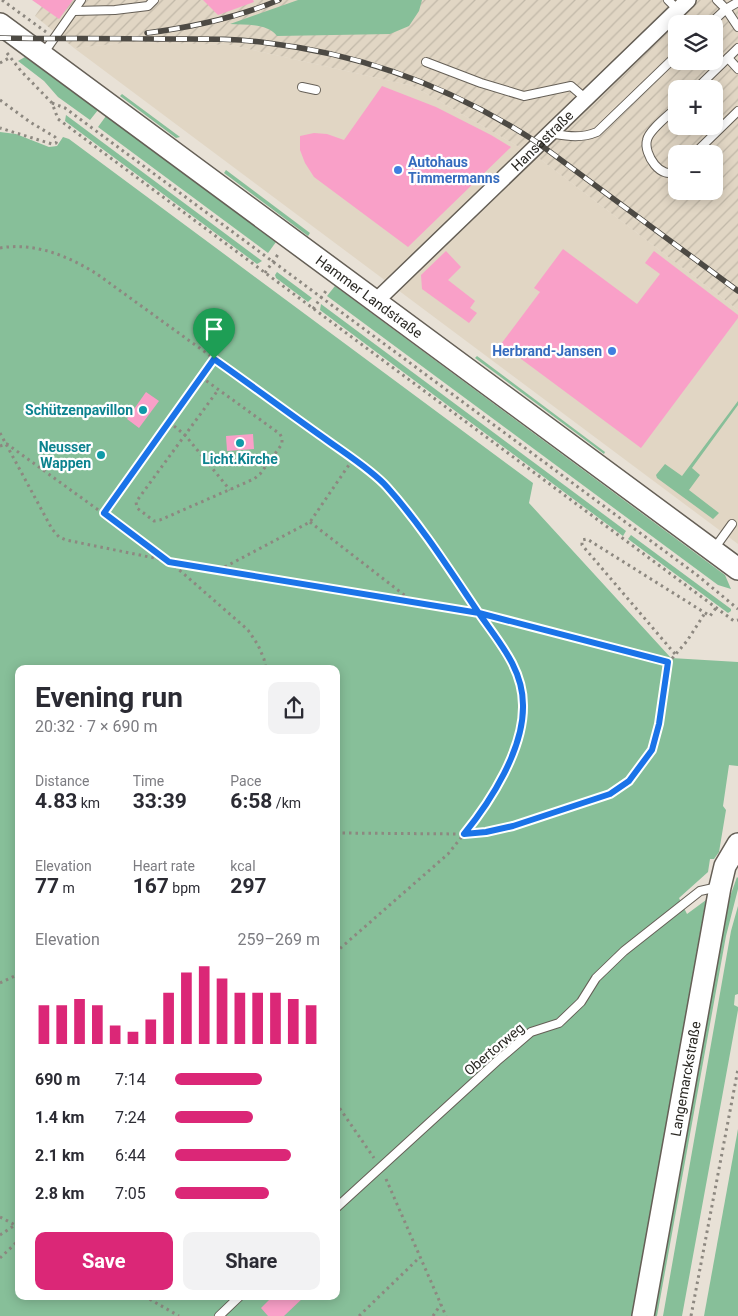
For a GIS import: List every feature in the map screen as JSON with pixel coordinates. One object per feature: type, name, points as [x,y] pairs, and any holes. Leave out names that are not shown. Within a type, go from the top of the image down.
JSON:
[{"type":"main road","name":"Hammer Landstraße","points":[[0,24],[738,569]]},
{"type":"main road","name":"Langemarckstraße","points":[[642,1316],[720,887],[725,866],[738,844]]},
{"type":"street","name":"Hansastraße","points":[[376,301],[585,98],[678,3]]},
{"type":"lane","points":[[43,54],[81,0]]},
{"type":"lane","points":[[74,11],[115,10],[148,6],[154,0]]},
{"type":"lane","points":[[717,0],[726,9],[738,27]]},
{"type":"lane","points":[[720,15],[738,2]]},
{"type":"lane","points":[[726,9],[738,15]]},
{"type":"lane","points":[[705,80],[738,48]]},
{"type":"lane","points":[[728,58],[738,69]]},
{"type":"lane","points":[[426,62],[481,83],[524,96],[571,86],[585,98]]},
{"type":"lane","points":[[549,133],[576,138],[597,132],[668,64]]},
{"type":"lane","points":[[302,87],[316,90]]},
{"type":"lane","points":[[703,145],[738,111]]},
{"type":"lane","points":[[668,116],[654,129],[647,140],[648,154],[660,170],[668,172]]},
{"type":"lane","points":[[713,550],[732,524]]},
{"type":"lane","name":"Obertorweg","points":[[340,1204],[531,1032],[559,1023],[581,1002],[596,978],[624,951],[700,891],[720,887]]},
{"type":"lane","points":[[218,1316],[236,1300]]},
{"type":"path","points":[[10,58],[52,103],[58,119],[716,608],[734,621],[738,620]]},
{"type":"path","points":[[0,100],[57,140],[56,143],[52,144],[0,128]]},
{"type":"path","points":[[52,103],[66,108],[697,575],[738,609]]},
{"type":"path","points":[[0,248],[23,246],[76,260],[354,460],[386,486],[411,514],[510,658],[518,675],[523,695],[523,719],[517,743],[480,814],[448,854],[340,948]]},
{"type":"path","points":[[265,273],[282,249]]},
{"type":"path","points":[[313,309],[330,284]]},
{"type":"path","points":[[104,513],[214,359]]},
{"type":"path","points":[[201,377],[280,434],[282,444],[258,476],[157,521],[137,508],[136,502],[218,390]]},
{"type":"path","points":[[169,422],[185,435],[230,490]]},
{"type":"path","points":[[0,433],[58,537],[169,562],[479,613],[668,662]]},
{"type":"path","points":[[7,444],[169,562],[248,630],[258,645],[265,665]]},
{"type":"path","points":[[0,446],[7,444]]},
{"type":"path","points":[[219,570],[310,522],[354,460]]},
{"type":"path","points":[[310,522],[413,602]]},
{"type":"path","points":[[675,654],[582,545],[582,540],[588,539],[710,616],[716,608]]},
{"type":"path","points":[[340,832],[464,834],[486,832],[513,826],[610,794],[629,781],[652,750],[659,724],[668,662],[687,641],[705,613]]},
{"type":"path","points":[[0,983],[15,976]]},
{"type":"path","points":[[691,1316],[738,1069]]},
{"type":"path","points":[[340,1109],[381,1168],[446,1316]]},
{"type":"path","points":[[0,1217],[15,1225]]},
{"type":"path","points":[[0,1234],[15,1227]]},
{"type":"path","points":[[0,1258],[15,1244]]},
{"type":"path","points":[[359,1316],[420,1257]]},
{"type":"path","points":[[151,1300],[179,1316]]},
{"type":"path","points":[[433,1316],[441,1304]]},
{"type":"shaded area","points":[[46,0],[738,0],[738,310],[540,159],[413,86],[231,45],[134,42],[74,48],[35,16]]},
{"type":"shaded area","points":[[134,42],[231,45],[413,86],[540,159],[738,310],[738,544],[74,48]]},
{"type":"green space","points":[[298,0],[422,0],[419,11],[409,26],[390,34],[277,36],[262,27],[230,24]]},
{"type":"green space","points":[[25,57],[98,110],[90,120],[58,97],[44,81],[18,61]]},
{"type":"green space","points":[[122,94],[180,137],[176,138],[120,96]]},
{"type":"green space","points":[[66,115],[262,261],[257,264],[65,121]]},
{"type":"green space","points":[[106,116],[276,242],[268,253],[98,127]]},
{"type":"green space","points":[[0,132],[16,134],[49,147],[57,146],[63,137],[69,139],[533,483],[529,503],[671,658],[738,662],[738,766],[729,765],[723,806],[726,810],[719,852],[714,859],[710,859],[708,872],[679,898],[687,914],[706,900],[632,1316],[0,1316]]},
{"type":"green space","points":[[226,170],[310,233],[308,236],[224,173]]},
{"type":"green space","points":[[277,272],[312,298],[308,302],[276,278]]},
{"type":"green space","points":[[335,286],[725,575],[731,589],[718,585],[327,296]]},
{"type":"green space","points":[[321,304],[626,531],[623,536],[320,310]]},
{"type":"green space","points":[[477,356],[605,452],[604,454],[475,358]]},
{"type":"green space","points":[[738,401],[738,405],[692,468],[700,475],[689,490],[719,513],[713,519],[657,478],[656,475],[665,464],[682,476]]},
{"type":"green space","points":[[631,535],[731,609],[731,611],[728,613],[628,539]]},
{"type":"green space","points":[[737,877],[738,889],[726,936],[657,1316],[652,1316],[727,905]]},
{"type":"green space","points":[[738,906],[738,994],[735,995],[734,1005],[738,1007],[738,1010],[682,1316],[663,1316],[731,931]]},
{"type":"green space","points":[[738,1129],[738,1316],[704,1316]]},
{"type":"building","points":[[32,0],[73,0],[59,19]]},
{"type":"building","points":[[203,0],[253,0],[254,2],[218,15]]},
{"type":"building","name":"Autohaus Timmermanns","points":[[382,86],[436,107],[511,147],[408,247],[314,177],[305,163],[300,150],[300,136],[314,133],[327,134],[344,140]]},
{"type":"building","name":"Herbrand-Jansen","points":[[563,249],[637,304],[660,274],[645,263],[654,251],[738,315],[738,318],[641,448],[501,344],[540,292],[534,288]]},
{"type":"building","points":[[446,251],[461,267],[448,280],[475,301],[470,308],[477,313],[469,323],[422,289],[421,275]]},
{"type":"building","name":"Schützenpavillon","points":[[146,392],[159,401],[139,428],[127,419]]},
{"type":"building","name":"Licht.Kirche","points":[[253,434],[254,449],[227,451],[226,436]]},
{"type":"building","points":[[269,1300],[301,1300],[284,1316],[268,1316],[261,1308]]},
{"type":"railway","points":[[147,33],[214,21],[247,12],[279,0]]},
{"type":"railway","points":[[0,38],[255,41],[340,56],[409,77],[475,106],[538,143],[738,291]]},
{"type":"place","name":"Autohaus Timmermanns","points":[[398,170]]},
{"type":"place","name":"Herbrand-Jansen","points":[[612,351]]},
{"type":"place","name":"Schützenpavillon","points":[[143,410]]},
{"type":"place","name":"Licht.Kirche","points":[[240,443]]},
{"type":"place","name":"Neusser Wappen","points":[[101,455]]},
{"type":"route","points":[[214,359],[104,513],[169,562],[479,613],[668,662],[659,724],[652,750],[629,781],[610,794],[513,826],[486,832],[464,834],[491,796],[517,743],[524,706],[518,675],[510,658],[479,613],[411,514],[386,486],[354,460],[214,359]]}]
